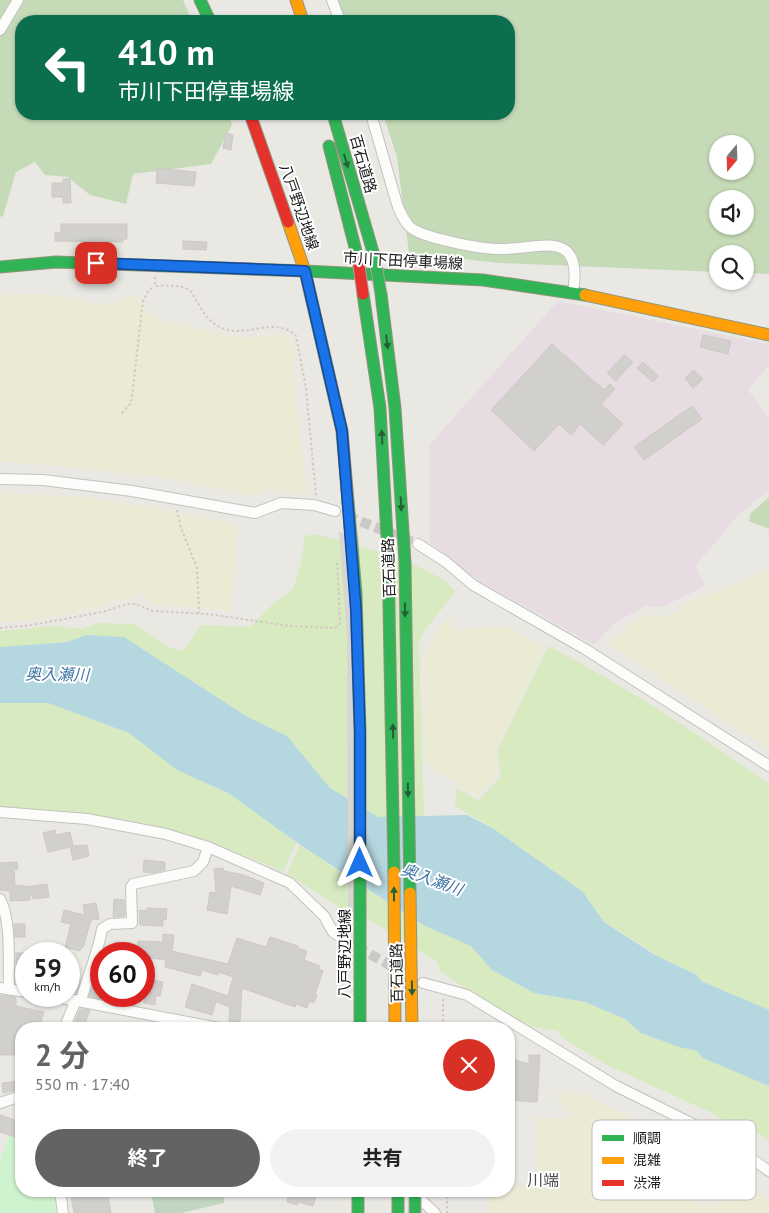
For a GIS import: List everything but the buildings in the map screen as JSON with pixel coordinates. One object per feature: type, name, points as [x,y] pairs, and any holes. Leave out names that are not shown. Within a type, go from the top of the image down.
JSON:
[{"type":"main road","points":[[200,0],[207,15]]},
{"type":"main road","points":[[287,0],[292,15]]},
{"type":"main road","points":[[296,0],[301,15]]},
{"type":"main road","name":"八戸野辺地線","points":[[252,120],[305,271],[342,431],[356,603],[360,732],[360,1022]]},
{"type":"main road","name":"百石道路","points":[[335,120],[375,259],[396,408],[405,562],[412,1022]]},
{"type":"main road","name":"百石道路","points":[[324,123],[358,259],[380,408],[388,555],[393,749],[395,1022]]},
{"type":"main road","name":"市川下田停車場線","points":[[0,266],[56,262],[483,280],[573,292],[769,335]]},
{"type":"main road","points":[[358,1197],[358,1213]]},
{"type":"main road","points":[[415,1197],[416,1213]]},
{"type":"street","points":[[0,30],[18,0]]},
{"type":"street","points":[[332,0],[338,15]]},
{"type":"street","points":[[373,120],[397,204],[401,215],[410,227],[426,236],[498,249],[538,245],[558,247],[573,262],[576,276],[573,292]]},
{"type":"street","points":[[0,479],[43,480],[132,491],[255,513],[281,504],[314,505],[336,511]]},
{"type":"street","points":[[418,544],[446,562],[473,585],[585,649],[769,766]]},
{"type":"street","points":[[0,812],[87,819],[166,834],[208,847],[290,883],[324,916],[334,932],[348,942]]},
{"type":"street","points":[[80,996],[99,949],[102,929],[110,924],[132,923],[131,887],[133,884],[194,871],[203,862],[208,847]]},
{"type":"street","points":[[0,899],[5,909],[7,930],[5,989]]},
{"type":"street","points":[[423,983],[467,995],[511,1022]]},
{"type":"street","points":[[80,1001],[188,1022]]},
{"type":"street","points":[[68,1022],[75,1007]]},
{"type":"street","points":[[515,1025],[616,1086],[685,1120]]},
{"type":"street","points":[[0,1103],[15,1098]]},
{"type":"street","points":[[756,1162],[769,1171]]},
{"type":"street","points":[[61,1197],[63,1213]]},
{"type":"street","points":[[420,1197],[435,1213]]},
{"type":"path","points":[[155,286],[156,265]]},
{"type":"path","points":[[122,413],[130,403],[132,396],[143,301],[147,293],[155,286],[182,287],[189,290],[204,315],[212,323],[220,327],[240,331],[285,329],[296,336],[306,388],[316,484],[314,505]]},
{"type":"path","points":[[174,498],[181,528],[197,568],[200,614]]},
{"type":"path","points":[[0,628],[32,625],[102,612],[127,604],[136,604],[153,611],[200,614],[291,626],[335,628],[340,623],[337,561]]},
{"type":"path","points":[[443,989],[443,1022]]},
{"type":"path","points":[[447,1197],[447,1213]]},
{"type":"shaded area","points":[[558,301],[769,344],[769,365],[748,390],[769,418],[769,489],[736,518],[696,565],[705,586],[662,607],[645,606],[615,623],[594,645],[476,579],[430,543],[430,444]]},
{"type":"green space","points":[[0,0],[183,0],[189,15],[15,15],[15,120],[230,120],[232,125],[211,164],[133,174],[126,204],[90,195],[68,177],[45,175],[35,162],[16,172],[3,216],[0,217]]},
{"type":"green space","points":[[334,0],[769,0],[769,274],[754,273],[754,245],[709,245],[709,272],[500,263],[409,253],[397,157],[385,120],[515,120],[515,15],[343,15]]},
{"type":"green space","points":[[43,294],[76,299],[100,306],[135,295],[146,310],[161,320],[238,338],[280,334],[288,337],[293,343],[296,355],[292,363],[307,495],[264,489],[260,497],[158,477],[0,462],[0,295]]},
{"type":"green space","points":[[0,493],[86,497],[168,510],[238,525],[231,611],[153,604],[142,593],[97,608],[39,619],[0,623]]},
{"type":"green space","points":[[769,497],[769,529],[749,521],[750,514]]},
{"type":"green space","points":[[316,534],[370,549],[410,563],[429,571],[456,591],[425,630],[419,643],[424,817],[378,817],[330,788],[287,736],[246,716],[124,637],[86,635],[67,642],[0,647],[0,631],[54,626],[83,629],[97,623],[134,624],[169,647],[183,651],[201,625],[250,627],[273,604],[293,589],[301,563],[305,536]]},
{"type":"green space","points":[[769,569],[769,749],[608,644],[629,625],[649,615],[667,617],[697,598],[740,583]]},
{"type":"green space","points":[[449,617],[455,631],[467,628],[507,627],[544,647],[495,752],[498,774],[478,797],[425,763],[423,659],[440,626]]},
{"type":"green space","points":[[548,646],[605,677],[661,711],[769,784],[769,1010],[701,981],[697,975],[656,955],[604,921],[583,892],[494,829],[455,806],[457,788],[478,801],[501,776],[497,752]]},
{"type":"green space","points":[[0,703],[48,703],[129,733],[177,770],[228,793],[296,842],[283,872],[213,843],[148,825],[85,814],[0,808]]},
{"type":"green space","points":[[300,845],[423,925],[471,946],[492,970],[534,993],[585,1002],[625,1019],[641,1033],[679,1047],[697,1051],[703,1058],[769,1086],[769,1140],[760,1134],[756,1134],[756,1120],[724,1120],[605,1064],[561,1037],[557,1030],[529,1025],[513,1017],[440,971],[438,962],[351,908],[345,911],[287,874]]},
{"type":"green space","points":[[558,1092],[581,1094],[633,1120],[592,1120],[592,1200],[689,1200],[706,1206],[722,1204],[724,1200],[756,1200],[756,1190],[769,1199],[769,1213],[487,1213],[488,1197],[515,1197],[515,1187],[539,1183],[535,1118],[570,1119],[571,1113],[558,1097]]},
{"type":"green space","points":[[9,1136],[15,1138],[15,1197],[55,1197],[57,1213],[0,1213],[0,1161]]},
{"type":"green space","points":[[152,1197],[224,1197],[224,1203],[181,1213],[155,1213]]},
{"type":"water","name":"奥入瀬川","points":[[86,635],[124,637],[246,716],[287,736],[330,788],[378,817],[467,815],[494,829],[583,892],[604,922],[655,955],[697,975],[701,981],[769,1010],[769,1086],[703,1058],[697,1051],[679,1047],[641,1033],[625,1019],[585,1002],[534,993],[492,970],[471,946],[423,925],[299,844],[228,793],[177,770],[129,733],[48,703],[0,703],[0,647],[67,642]]},
{"type":"pier","points":[[339,532],[359,538],[367,923],[348,913],[347,636]]},
{"type":"tunnel","points":[[347,516],[418,544]]},
{"type":"tunnel","points":[[357,947],[397,969]]},
{"type":"traffic: fast","points":[[200,0],[207,15]]},
{"type":"traffic: fast","points":[[335,120],[375,259]]},
{"type":"traffic: fast","points":[[329,146],[358,259]]},
{"type":"traffic: fast","points":[[375,259],[381,294]]},
{"type":"traffic: fast","points":[[0,267],[56,262],[305,271],[483,280],[585,295]]},
{"type":"traffic: fast","points":[[363,294],[380,408],[388,555],[394,872]]},
{"type":"traffic: fast","points":[[381,294],[395,408],[405,562],[410,893]]},
{"type":"traffic: fast","points":[[348,501],[356,593],[360,732],[360,1022]]},
{"type":"traffic: fast","points":[[358,1197],[358,1213]]},
{"type":"traffic: fast","points":[[398,1197],[398,1213]]},
{"type":"traffic: fast","points":[[415,1197],[415,1213]]},
{"type":"traffic: slow","points":[[296,0],[301,15]]},
{"type":"traffic: slow","points":[[288,222],[305,271],[342,431],[348,501]]},
{"type":"traffic: slow","points":[[585,295],[769,335]]},
{"type":"traffic: slow","points":[[394,872],[395,1022]]},
{"type":"traffic: slow","points":[[410,893],[412,1022]]},
{"type":"traffic: jam","points":[[252,120],[288,222]]},
{"type":"traffic: jam","points":[[358,259],[363,294]]},
{"type":"district","name":"川端","points":[[543,1180]]},
{"type":"route","points":[[96,263],[305,271],[342,431],[356,610],[360,732],[360,863]]}]
